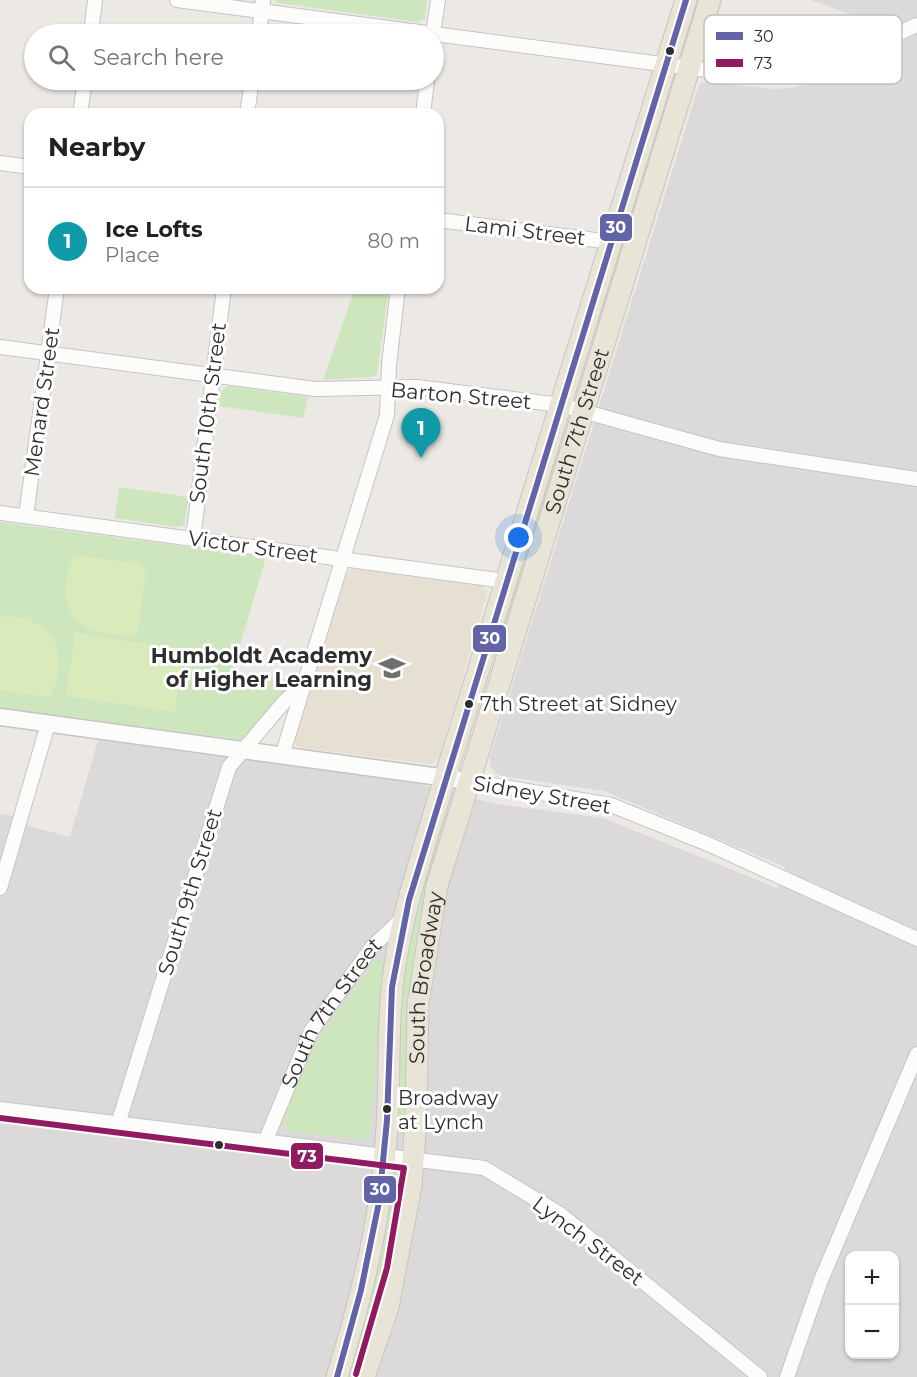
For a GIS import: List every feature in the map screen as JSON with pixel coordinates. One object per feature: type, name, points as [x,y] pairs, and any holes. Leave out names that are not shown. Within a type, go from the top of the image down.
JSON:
[{"type":"main road","name":"South 7th Street","points":[[405,916],[505,581],[686,0]]},
{"type":"main road","name":"South 7th Street","points":[[705,15],[710,0]]},
{"type":"main road","name":"South 7th Street","points":[[444,861],[704,19]]},
{"type":"main road","name":"South Broadway","points":[[364,1377],[383,1326],[393,1286],[414,1160],[418,1004],[432,910],[444,861]]},
{"type":"main road","name":"South Broadway","points":[[337,1377],[368,1270],[379,1216],[385,1156],[389,1022],[405,916]]},
{"type":"street","points":[[92,24],[95,0]]},
{"type":"street","points":[[177,0],[262,6],[372,24]]},
{"type":"street","points":[[434,24],[438,0]]},
{"type":"street","points":[[259,24],[262,6]]},
{"type":"street","points":[[902,32],[917,25]]},
{"type":"street","points":[[444,35],[704,69]]},
{"type":"street","points":[[81,108],[84,90]]},
{"type":"street","points":[[248,108],[251,90]]},
{"type":"street","points":[[424,108],[426,90]]},
{"type":"street","points":[[0,163],[24,165]]},
{"type":"street","name":"Lami Street","points":[[444,221],[611,242]]},
{"type":"street","name":"Menard Street","points":[[26,516],[56,294]]},
{"type":"street","name":"South 10th Street","points":[[193,539],[223,294]]},
{"type":"street","points":[[282,756],[387,415],[397,294]]},
{"type":"street","name":"Barton Street","points":[[0,347],[315,388],[417,387],[561,405],[719,448],[917,479]]},
{"type":"street","name":"Victor Street","points":[[0,513],[505,581]]},
{"type":"street","name":"South 9th Street","points":[[118,1124],[226,775],[232,761],[241,750],[284,702],[304,684]]},
{"type":"street","name":"Sidney Street","points":[[0,717],[445,778],[611,805],[708,844],[917,939]]},
{"type":"street","points":[[0,888],[48,724]]},
{"type":"street","name":"South 7th Street","points":[[265,1142],[311,1031],[373,946],[405,916]]},
{"type":"street","points":[[787,1377],[821,1280],[917,1054]]},
{"type":"street","name":"Lynch Street","points":[[0,1109],[484,1168],[560,1214],[760,1377]]},
{"type":"shaded area","points":[[811,0],[917,0],[917,1377],[0,1377],[0,814],[13,816],[29,826],[70,837],[98,740],[413,782],[496,804],[603,818],[777,888],[785,867],[604,791],[502,776],[495,773],[490,766],[490,757],[698,88],[704,83],[773,89],[808,84],[902,84],[902,15],[852,15]]},
{"type":"shaded area","name":"Humboldt Academy of Higher Learning","points":[[353,569],[481,586],[488,590],[439,758],[432,764],[296,747],[295,740],[347,574]]},
{"type":"green space","points":[[274,0],[427,0],[425,19],[418,22],[278,3]]},
{"type":"green space","points":[[662,100],[666,100],[666,105],[587,378],[583,379],[617,248]]},
{"type":"green space","points":[[353,294],[388,294],[377,374],[371,377],[323,380]]},
{"type":"green space","points":[[228,386],[308,397],[303,418],[218,406],[220,393]]},
{"type":"green space","points":[[558,445],[560,448],[536,542],[469,749],[468,745],[495,659],[506,608]]},
{"type":"green space","points":[[119,487],[189,497],[184,525],[176,527],[115,518]]},
{"type":"green space","points":[[0,522],[264,557],[265,561],[232,672],[291,680],[293,685],[242,740],[0,708]]},
{"type":"green space","points":[[74,555],[141,564],[146,573],[137,635],[100,632],[75,618],[68,606],[66,592],[67,575]]},
{"type":"green space","points":[[0,617],[19,617],[34,622],[45,629],[53,639],[58,652],[59,666],[51,698],[0,690]]},
{"type":"green space","points":[[75,633],[184,649],[175,712],[66,696]]},
{"type":"green space","points":[[447,807],[448,812],[423,901],[405,1125],[402,1125],[399,1122],[399,993],[410,923]]},
{"type":"green space","points":[[383,957],[370,1140],[291,1132],[284,1125],[285,1114],[317,1041],[374,961]]},
{"type":"green space","points":[[394,1193],[397,1200],[376,1322],[357,1377],[344,1377],[389,1195]]},
{"type":"transit line","name":"30","points":[[337,1377],[361,1290],[379,1202],[387,1120],[392,987],[409,900],[686,0]]},
{"type":"transit line","name":"73","points":[[0,1118],[404,1168],[387,1268],[356,1374]]},
{"type":"place","name":"Ice Lofts","points":[[421,458]]},
{"type":"place","name":"Humboldt Academy of Higher Learning","points":[[392,668]]},
{"type":"place","name":"7th Street at Sidney","points":[[469,704]]},
{"type":"place","name":"Broadway at Lynch","points":[[387,1109]]}]
